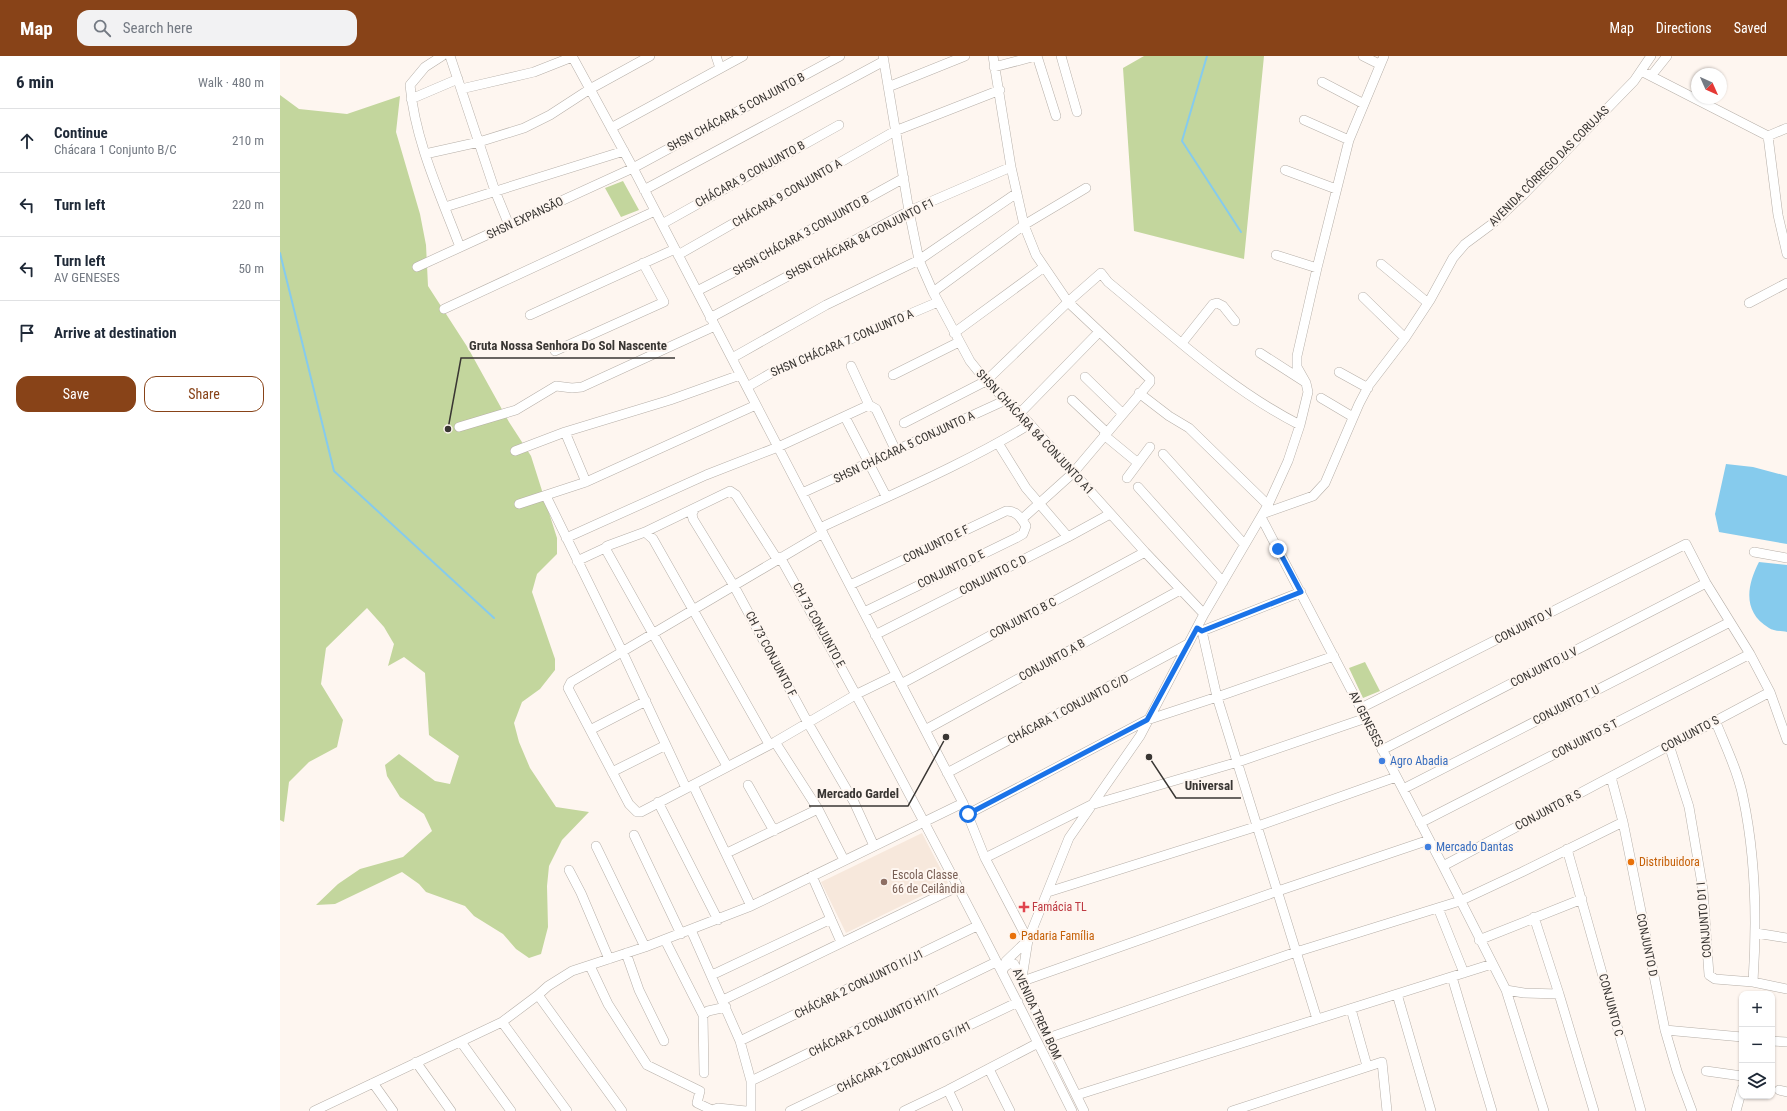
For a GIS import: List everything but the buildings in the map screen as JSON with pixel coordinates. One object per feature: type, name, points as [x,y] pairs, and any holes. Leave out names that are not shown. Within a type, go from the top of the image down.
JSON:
[{"type":"street","points":[[442,56],[425,67],[410,84],[411,100],[416,127],[460,247]]},
{"type":"street","points":[[450,56],[495,191],[509,225]]},
{"type":"street","points":[[461,89],[534,72],[572,56],[633,168],[876,635],[968,814],[985,858],[1028,940]]},
{"type":"street","points":[[425,154],[479,142],[524,128],[550,115],[590,89],[650,56]]},
{"type":"street","points":[[716,56],[720,68]]},
{"type":"street","points":[[611,128],[743,56]]},
{"type":"street","name":"SHSN CHÁCARA 5 CONJUNTO B","points":[[633,168],[840,56]]},
{"type":"street","points":[[888,87],[965,56]]},
{"type":"street","points":[[993,56],[994,67],[1000,90],[1011,167],[1024,225],[1036,255],[1068,302],[1150,379],[1150,382],[1139,393],[1073,472],[1022,519]]},
{"type":"street","points":[[994,67],[1036,56],[1056,116]]},
{"type":"street","points":[[1062,56],[1077,112]]},
{"type":"street","points":[[1363,56],[1382,60],[1349,140],[1316,268],[1297,356],[1297,367],[1306,383],[1308,392],[1300,426],[1288,461],[1265,512],[1244,544],[1204,614],[1199,629],[1188,644],[1131,750],[1069,838],[1028,940],[1022,980],[1429,840]]},
{"type":"street","name":"AVENIDA CÓRREGO DAS CORUJAS","points":[[1265,512],[1304,499],[1318,492],[1325,483],[1353,417],[1368,388],[1405,338],[1428,302],[1453,258],[1461,248],[1484,232],[1509,208],[1641,71],[1651,56]]},
{"type":"street","points":[[1651,76],[1667,56]]},
{"type":"street","points":[[644,190],[883,59]]},
{"type":"street","name":"SHSN CHÁCARA 84 CONJUNTO A1","points":[[883,59],[909,212],[919,260],[933,292],[959,342],[970,361],[986,381],[1020,413],[1110,514],[1204,614]]},
{"type":"street","points":[[1641,71],[1768,136]]},
{"type":"street","points":[[411,100],[458,79]]},
{"type":"street","points":[[1322,82],[1364,104]]},
{"type":"street","name":"CHÁCARA 9 CONJUNTO A","points":[[530,315],[643,263],[677,252],[895,131],[1000,90]]},
{"type":"street","points":[[1304,120],[1349,140]]},
{"type":"street","name":"CHÁCARA 9 CONJUNTO B","points":[[662,224],[839,125]]},
{"type":"street","points":[[1768,136],[1787,126]]},
{"type":"street","points":[[1768,136],[1778,215],[1787,254]]},
{"type":"street","points":[[445,207],[624,152]]},
{"type":"street","name":"SHSN CHÁCARA 84 CONJUNTO F1","points":[[459,427],[516,410],[556,386],[572,388],[582,387],[713,322],[909,212],[1011,167]]},
{"type":"street","name":"SHSN EXPANSÃO","points":[[417,267],[633,168]]},
{"type":"street","points":[[1285,170],[1336,189]]},
{"type":"street","name":"SHSN CHÁCARA 3 CONJUNTO B","points":[[697,291],[904,178]]},
{"type":"street","points":[[933,292],[1024,225],[1086,188]]},
{"type":"street","points":[[732,358],[826,305],[919,260],[1017,192]]},
{"type":"street","points":[[444,309],[655,211]]},
{"type":"street","points":[[1276,255],[1316,268]]},
{"type":"street","points":[[556,351],[664,302],[643,263]]},
{"type":"street","points":[[1381,264],[1428,302]]},
{"type":"street","points":[[954,333],[1044,267]]},
{"type":"street","points":[[904,423],[986,381],[1068,302],[1101,273],[1108,282],[1232,383],[1275,413],[1300,426]]},
{"type":"street","points":[[1750,303],[1787,283]]},
{"type":"street","points":[[1363,297],[1405,338]]},
{"type":"street","name":"SHSN CHÁCARA 7 CONJUNTO A","points":[[747,387],[773,372],[938,302]]},
{"type":"street","points":[[1182,343],[1213,304],[1217,303],[1223,306],[1235,321]]},
{"type":"street","points":[[1020,413],[1099,332]]},
{"type":"street","points":[[893,375],[959,342]]},
{"type":"street","points":[[1260,353],[1306,383]]},
{"type":"street","points":[[851,366],[869,404],[876,409],[896,451]]},
{"type":"street","points":[[1339,372],[1368,388]]},
{"type":"street","points":[[515,451],[565,432],[670,400],[740,375]]},
{"type":"street","points":[[1085,377],[1122,413]]},
{"type":"street","name":"AV GENESES","points":[[1139,393],[1169,416],[1189,428],[1265,512],[1301,592],[1506,990],[1544,1111]]},
{"type":"street","points":[[1321,398],[1353,417]]},
{"type":"street","name":"SHSN CHÁCARA 5 CONJUNTO A","points":[[802,493],[1006,400]]},
{"type":"street","points":[[1072,400],[1105,434],[1138,463]]},
{"type":"street","points":[[566,538],[706,475],[778,448],[845,417],[869,404]]},
{"type":"street","points":[[519,504],[586,482],[756,405]]},
{"type":"street","points":[[845,417],[886,496]]},
{"type":"street","points":[[896,674],[857,694],[772,743],[641,812],[638,812],[629,804],[568,688],[571,682],[734,586],[821,530],[886,496],[998,443],[1030,424]]},
{"type":"street","points":[[565,432],[586,482]]},
{"type":"street","points":[[998,443],[1018,476],[1068,537]]},
{"type":"street","points":[[1127,478],[1150,448]]},
{"type":"street","points":[[1163,454],[1244,544]]},
{"type":"street","points":[[1138,487],[1223,582]]},
{"type":"street","name":"CH 73 CONJUNTO E","points":[[694,510],[725,493],[732,492],[736,495],[779,558],[857,694],[926,823],[977,926],[1001,967]]},
{"type":"street","points":[[546,496],[666,745],[727,853],[751,906]]},
{"type":"street","points":[[577,560],[694,510]]},
{"type":"street","name":"CH 73 CONJUNTO F","points":[[694,510],[692,514],[693,519],[734,586],[808,723],[854,802],[874,846]]},
{"type":"street","name":"CONJUNTO E F","points":[[850,585],[1006,511],[1014,512],[1022,519]]},
{"type":"street","name":"CONJUNTO C D","points":[[876,635],[1110,514]]},
{"type":"street","name":"CONJUNTO D E","points":[[864,612],[1023,534],[1026,526],[1022,519]]},
{"type":"street","points":[[645,532],[653,539],[772,743],[818,809],[844,860]]},
{"type":"street","name":"CONJUNTO V","points":[[1361,708],[1686,544],[1706,583]]},
{"type":"street","points":[[605,548],[727,766]]},
{"type":"street","name":"CONJUNTO B C","points":[[901,684],[1145,552]]},
{"type":"street","points":[[1754,552],[1787,558]]},
{"type":"street","points":[[1706,583],[1750,654],[1770,692],[1785,724],[1787,740]]},
{"type":"street","name":"CONJUNTO U V","points":[[1382,750],[1706,583]]},
{"type":"street","name":"CONJUNTO A B","points":[[925,730],[1180,590]]},
{"type":"street","points":[[1199,629],[1301,592]]},
{"type":"street","name":"CONJUNTO T U","points":[[1403,788],[1730,622]]},
{"type":"street","points":[[1199,629],[1217,697],[1317,1019]]},
{"type":"street","name":"CHÁCARA 1 CONJUNTO C/D","points":[[947,773],[1188,644]]},
{"type":"street","name":"CONJUNTO S T","points":[[1420,823],[1750,654]]},
{"type":"street","points":[[968,814],[1147,720],[1334,656]]},
{"type":"street","name":"CONJUNTO S","points":[[1611,777],[1715,720],[1770,692]]},
{"type":"street","points":[[590,730],[646,701]]},
{"type":"street","points":[[985,858],[1091,805],[1238,762],[1366,718]]},
{"type":"street","points":[[1715,720],[1734,768],[1743,796],[1752,853],[1756,933],[1753,982],[1787,988]]},
{"type":"street","points":[[612,772],[666,745]]},
{"type":"street","name":"CONJUNTO D1 I","points":[[1670,745],[1689,807],[1703,890],[1709,975],[1711,978],[1753,982]]},
{"type":"street","points":[[1048,892],[1258,826],[1396,777]]},
{"type":"street","name":"CONJUNTO D","points":[[1611,777],[1623,822],[1665,1030],[1677,1071],[1692,1111]]},
{"type":"street","name":"CONJUNTO R S","points":[[1443,866],[1611,777]]},
{"type":"street","points":[[748,786],[774,831]]},
{"type":"street","points":[[658,802],[718,920]]},
{"type":"street","points":[[314,1111],[502,1022],[548,986],[572,971],[665,940],[751,906],[963,804]]},
{"type":"street","points":[[727,853],[818,809]]},
{"type":"street","points":[[1048,1038],[1296,952],[1460,901],[1623,822]]},
{"type":"street","points":[[634,835],[681,934]]},
{"type":"street","points":[[596,846],[645,947]]},
{"type":"street","name":"CONJUNTO C","points":[[1568,849],[1642,1111]]},
{"type":"street","points":[[569,870],[609,959]]},
{"type":"street","points":[[812,876],[841,942]]},
{"type":"street","points":[[703,1015],[841,942],[957,887]]},
{"type":"street","points":[[1479,940],[1582,899]]},
{"type":"street","points":[[1438,908],[1464,973]]},
{"type":"street","points":[[1534,917],[1594,1111]]},
{"type":"street","points":[[712,975],[831,919]]},
{"type":"street","name":"CHÁCARA 2 CONJUNTO I1/J1","points":[[740,1042],[977,926]]},
{"type":"street","points":[[691,930],[712,975],[740,1042],[751,1081],[751,1111]]},
{"type":"street","points":[[1756,933],[1787,938]]},
{"type":"street","points":[[665,940],[703,1015],[704,1073]]},
{"type":"street","points":[[1001,967],[1028,940]]},
{"type":"street","points":[[626,954],[639,990],[664,1041]]},
{"type":"street","name":"AVENIDA TREM BOM","points":[[1072,1111],[1001,967],[1014,964],[1084,1111]]},
{"type":"street","points":[[1077,1095],[1492,964]]},
{"type":"street","points":[[590,966],[608,1004],[647,1065],[700,1091],[697,1103],[712,1110],[715,1108],[723,1108],[746,1111]]},
{"type":"street","name":"CHÁCARA 2 CONJUNTO H1/I1","points":[[751,1081],[1001,967]]},
{"type":"street","points":[[1452,977],[1492,1111]]},
{"type":"street","points":[[1506,990],[1559,994]]},
{"type":"street","points":[[1397,994],[1431,1111]]},
{"type":"street","points":[[538,995],[622,1111]]},
{"type":"street","name":"CHÁCARA 2 CONJUNTO G1/H1","points":[[790,1111],[1018,1002]]},
{"type":"street","points":[[1350,1009],[1367,1066]]},
{"type":"street","points":[[502,1022],[567,1111]]},
{"type":"street","points":[[1665,1030],[1739,1037]]},
{"type":"street","points":[[1775,1040],[1787,1042]]},
{"type":"street","points":[[461,1042],[511,1111]]},
{"type":"street","points":[[904,1111],[1038,1043]]},
{"type":"street","points":[[416,1062],[451,1111]]},
{"type":"street","points":[[1232,1111],[1382,1062],[1387,1111]]},
{"type":"street","points":[[989,1069],[1010,1111]]},
{"type":"street","points":[[1706,1071],[1739,1076]]},
{"type":"street","points":[[373,1083],[393,1111]]},
{"type":"street","points":[[948,1090],[958,1111]]},
{"type":"street","points":[[1736,1111],[1739,1099]]},
{"type":"street","points":[[330,1103],[336,1111]]},
{"type":"shaded area","name":"Escola Classe 66 de Ceilândia","points":[[922,833],[948,883],[846,933],[821,882]]},
{"type":"green space","points":[[1144,56],[1264,56],[1244,259],[1134,231],[1123,68]]},
{"type":"green space","points":[[280,95],[299,109],[347,114],[400,96],[396,132],[420,214],[426,245],[428,286],[468,348],[509,422],[531,456],[557,538],[557,554],[537,574],[532,592],[555,659],[555,670],[540,689],[522,702],[514,723],[519,742],[530,768],[556,807],[589,812],[562,840],[549,866],[547,886],[548,927],[541,954],[529,958],[516,949],[503,934],[474,916],[465,906],[426,892],[419,884],[402,872],[335,904],[316,905],[338,884],[360,869],[403,857],[432,831],[424,814],[400,797],[387,776],[385,765],[399,754],[435,781],[450,784],[459,756],[429,735],[425,673],[404,657],[388,666],[394,644],[384,627],[367,608],[326,648],[321,684],[343,720],[337,747],[309,762],[289,782],[284,822],[280,820]]},
{"type":"green space","points":[[623,181],[639,210],[621,217],[605,188]]},
{"type":"green space","points":[[1365,662],[1380,691],[1363,698],[1349,668]]},
{"type":"water","points":[[1726,464],[1753,467],[1787,476],[1787,544],[1719,532],[1715,514]]},
{"type":"water","points":[[1759,562],[1787,565],[1787,632],[1769,628],[1760,622],[1754,614],[1749,598],[1752,580]]},
{"type":"waterway","points":[[1207,56],[1182,141],[1241,232]]},
{"type":"waterway","points":[[280,253],[334,471],[494,618]]},
{"type":"place","name":"Gruta Nossa Senhora Do Sol Nascente","points":[[448,429]]},
{"type":"place","name":"Mercado Gardel","points":[[946,737]]},
{"type":"place","name":"Universal","points":[[1149,757]]},
{"type":"place","name":"Agro Abadia","points":[[1382,761]]},
{"type":"place","name":"Mercado Dantas","points":[[1428,847]]},
{"type":"place","name":"Distribuidora","points":[[1631,862]]},
{"type":"place","name":"Escola Classe 66 de Ceilândia","points":[[884,882]]},
{"type":"place","name":"Famácia TL","points":[[1024,907]]},
{"type":"place","name":"Padaria Família","points":[[1013,936]]},
{"type":"route","points":[[968,814],[1089,749],[1147,720],[1197,628],[1202,631],[1301,592],[1278,549]]}]
